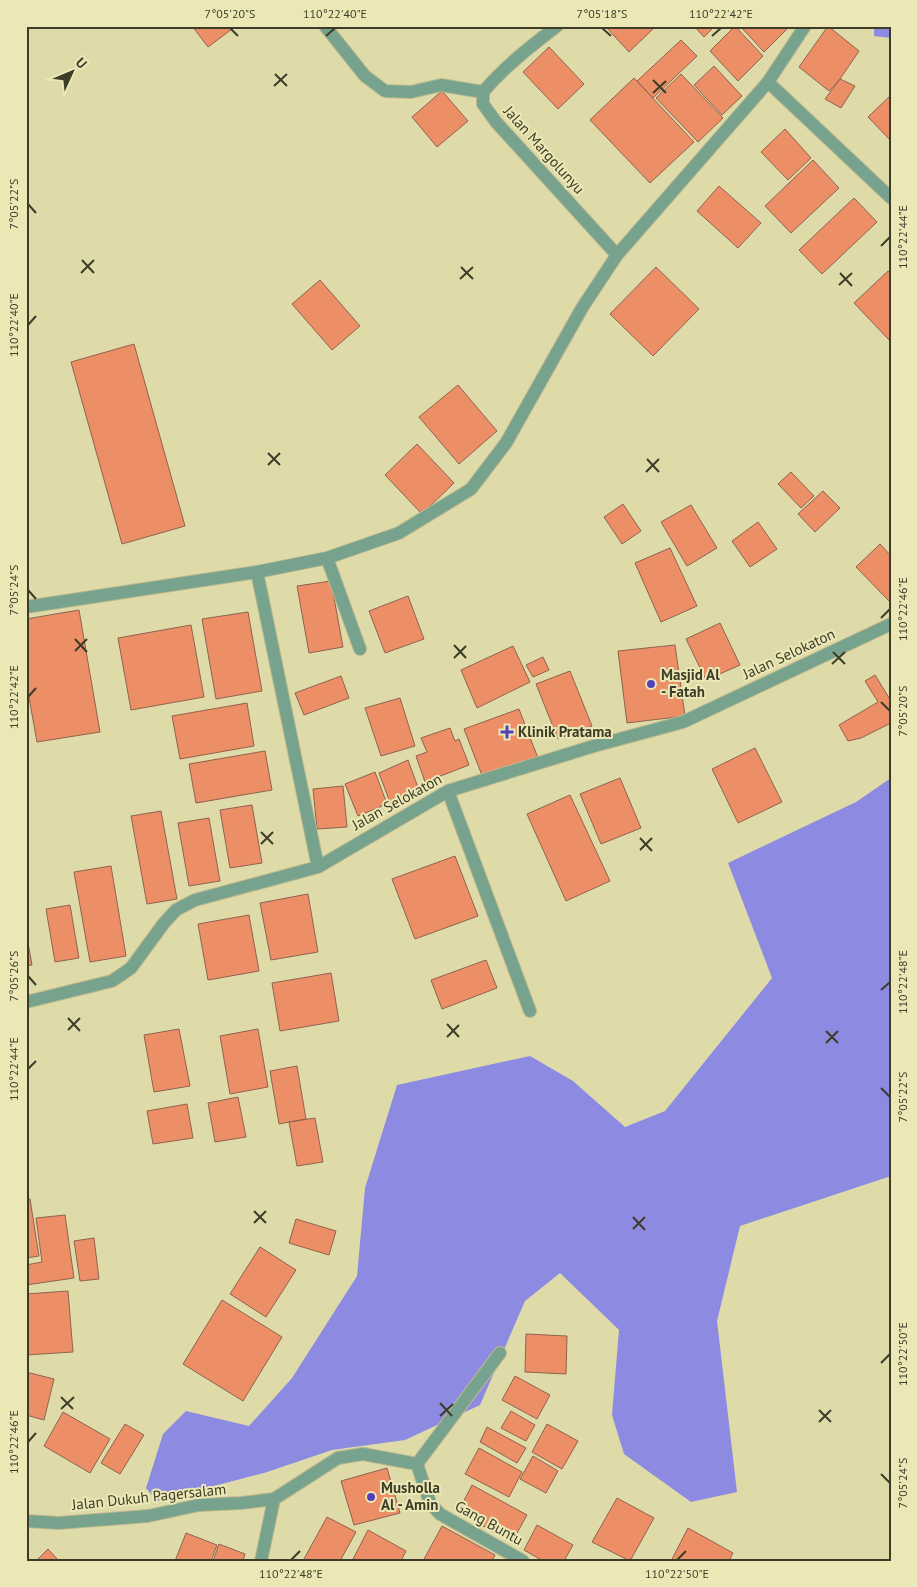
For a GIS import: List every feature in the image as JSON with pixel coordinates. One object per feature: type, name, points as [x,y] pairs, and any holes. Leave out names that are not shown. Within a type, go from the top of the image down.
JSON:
[{"type":"street","points":[[325,26],[365,76],[385,91],[411,92],[440,85],[483,92],[528,48],[556,26]]},
{"type":"street","points":[[26,607],[257,572],[327,558],[399,533],[471,489],[506,443],[582,308],[617,255],[768,82],[805,26]]},
{"type":"street","points":[[768,82],[891,198]]},
{"type":"street","name":"Jalan Margolunyu","points":[[483,92],[483,104],[496,122],[617,255]]},
{"type":"street","points":[[327,558],[360,649]]},
{"type":"street","points":[[257,572],[318,867]]},
{"type":"street","name":"Jalan Selokaton","points":[[26,1002],[112,981],[131,968],[164,923],[176,910],[195,900],[318,867],[448,791],[594,746],[683,722],[891,624]]},
{"type":"street","points":[[448,791],[530,1011]]},
{"type":"street","points":[[418,1464],[500,1353]]},
{"type":"street","name":"Jalan Dukuh Pagersalam","points":[[26,1521],[58,1523],[139,1516],[199,1505],[241,1504],[274,1499],[338,1458],[363,1454],[418,1464]]},
{"type":"street","name":"Gang Buntu","points":[[418,1464],[430,1503],[440,1514],[523,1561]]},
{"type":"street","points":[[261,1561],[274,1499]]},
{"type":"shaded area","points":[[874,26],[891,26],[891,38],[874,36]]},
{"type":"shaded area","points":[[891,778],[891,1176],[740,1226],[717,1321],[737,1492],[691,1502],[624,1454],[612,1415],[619,1330],[560,1273],[525,1301],[480,1405],[405,1440],[332,1450],[264,1473],[157,1501],[146,1488],[163,1434],[186,1411],[249,1426],[292,1378],[357,1276],[365,1188],[397,1085],[530,1056],[573,1081],[625,1127],[665,1111],[772,978],[728,863],[856,802]]},
{"type":"building","points":[[192,26],[236,26],[208,47]]},
{"type":"building","points":[[605,26],[652,26],[654,28],[629,52]]},
{"type":"building","points":[[694,26],[715,26],[704,37]]},
{"type":"building","points":[[735,26],[763,56],[738,81],[710,51]]},
{"type":"building","points":[[740,26],[790,26],[764,52]]},
{"type":"building","points":[[828,26],[859,51],[840,79],[829,91],[799,67]]},
{"type":"building","points":[[681,40],[697,56],[653,98],[637,81]]},
{"type":"building","points":[[549,47],[584,84],[558,109],[523,72]]},
{"type":"building","points":[[714,66],[742,96],[722,115],[694,85]]},
{"type":"building","points":[[681,74],[723,118],[698,142],[656,98]]},
{"type":"building","points":[[634,78],[694,142],[650,183],[590,120]]},
{"type":"building","points":[[840,79],[855,86],[841,108],[825,99]]},
{"type":"building","points":[[442,91],[468,121],[437,147],[412,117]]},
{"type":"building","points":[[891,95],[891,141],[868,117]]},
{"type":"building","points":[[785,129],[811,158],[788,180],[761,152]]},
{"type":"building","points":[[813,160],[839,188],[791,233],[765,206]]},
{"type":"building","points":[[719,186],[761,223],[738,248],[697,211]]},
{"type":"building","points":[[854,198],[877,222],[822,274],[799,250]]},
{"type":"building","points":[[656,267],[699,309],[653,356],[610,314]]},
{"type":"building","points":[[888,271],[891,274],[891,342],[854,303]]},
{"type":"building","points":[[320,280],[360,326],[332,350],[292,304]]},
{"type":"building","points":[[134,344],[185,526],[122,544],[71,362]]},
{"type":"building","points":[[458,385],[497,431],[459,464],[419,417]]},
{"type":"building","points":[[417,444],[454,483],[422,514],[385,475]]},
{"type":"building","points":[[791,472],[814,496],[801,508],[778,484]]},
{"type":"building","points":[[823,491],[840,508],[815,532],[798,514]]},
{"type":"building","points":[[623,504],[641,531],[622,544],[604,517]]},
{"type":"building","points":[[691,505],[717,548],[687,566],[661,522]]},
{"type":"building","points":[[758,522],[777,549],[750,567],[732,541]]},
{"type":"building","points":[[880,544],[891,556],[891,603],[856,567]]},
{"type":"building","points":[[670,548],[697,606],[661,622],[635,563]]},
{"type":"building","points":[[331,581],[343,647],[309,653],[297,586]]},
{"type":"building","points":[[408,596],[424,639],[385,653],[369,611]]},
{"type":"building","points":[[79,610],[100,732],[37,742],[26,681],[26,619]]},
{"type":"building","points":[[248,612],[262,691],[216,699],[202,619]]},
{"type":"building","points":[[720,623],[740,665],[706,680],[686,639]]},
{"type":"building","points":[[191,625],[204,697],[131,710],[118,638]]},
{"type":"building","name":"Masjid Al - Fatah","points":[[675,645],[685,716],[627,723],[618,651]]},
{"type":"building","points":[[513,646],[530,682],[477,708],[461,670]]},
{"type":"building","points":[[543,657],[549,670],[533,677],[526,665]]},
{"type":"building","points":[[570,671],[592,726],[558,739],[536,684]]},
{"type":"building","points":[[875,675],[891,701],[891,723],[861,738],[848,741],[839,725],[878,702],[865,681]]},
{"type":"building","points":[[341,676],[349,698],[304,715],[295,693]]},
{"type":"building","points":[[400,698],[415,746],[381,756],[365,708]]},
{"type":"building","points":[[247,703],[254,746],[180,759],[172,716]]},
{"type":"building","points":[[519,709],[538,758],[483,778],[464,729]]},
{"type":"building","points":[[450,728],[455,741],[459,739],[469,765],[425,782],[416,756],[427,752],[421,738]]},
{"type":"building","points":[[755,748],[782,802],[738,823],[712,769]]},
{"type":"building","points":[[265,751],[272,790],[196,803],[189,764]]},
{"type":"building","points":[[408,760],[420,793],[391,805],[379,773]]},
{"type":"building","points":[[375,772],[387,804],[358,816],[345,784]]},
{"type":"building","points":[[620,778],[641,828],[601,844],[580,794]]},
{"type":"building","points":[[343,786],[347,827],[317,829],[313,789]]},
{"type":"building","points":[[570,795],[610,881],[566,901],[527,814]]},
{"type":"building","points":[[252,805],[262,863],[230,868],[220,810]]},
{"type":"building","points":[[161,811],[177,899],[147,904],[131,816]]},
{"type":"building","points":[[209,818],[220,881],[189,886],[178,823]]},
{"type":"building","points":[[455,856],[478,916],[415,939],[392,879]]},
{"type":"building","points":[[111,866],[126,956],[90,962],[74,872]]},
{"type":"building","points":[[308,894],[318,952],[271,960],[260,903]]},
{"type":"building","points":[[70,905],[79,958],[55,962],[46,909]]},
{"type":"building","points":[[249,915],[259,971],[208,980],[198,924]]},
{"type":"building","points":[[26,932],[32,965],[26,966]]},
{"type":"building","points":[[486,960],[497,988],[442,1009],[431,980]]},
{"type":"building","points":[[331,973],[339,1021],[280,1031],[272,983]]},
{"type":"building","points":[[179,1029],[190,1086],[154,1092],[144,1035]]},
{"type":"building","points":[[258,1029],[268,1087],[230,1094],[220,1036]]},
{"type":"building","points":[[297,1066],[306,1119],[279,1124],[270,1071]]},
{"type":"building","points":[[238,1097],[246,1137],[215,1142],[208,1103]]},
{"type":"building","points":[[187,1104],[193,1138],[153,1144],[147,1111]]},
{"type":"building","points":[[315,1118],[323,1162],[297,1166],[289,1122]]},
{"type":"building","points":[[26,1199],[30,1199],[39,1256],[26,1258]]},
{"type":"building","points":[[65,1215],[74,1278],[26,1285],[26,1265],[42,1262],[36,1218]]},
{"type":"building","points":[[296,1219],[336,1231],[329,1255],[289,1243]]},
{"type":"building","points":[[94,1238],[99,1279],[80,1281],[74,1241]]},
{"type":"building","points":[[260,1247],[296,1270],[266,1317],[230,1294]]},
{"type":"building","points":[[68,1291],[73,1352],[26,1355],[26,1294]]},
{"type":"building","points":[[222,1300],[282,1337],[243,1401],[183,1364]]},
{"type":"building","points":[[526,1334],[567,1336],[566,1374],[525,1372]]},
{"type":"building","points":[[26,1372],[54,1379],[44,1420],[26,1415]]},
{"type":"building","points":[[515,1376],[550,1395],[537,1419],[502,1400]]},
{"type":"building","points":[[511,1411],[535,1425],[526,1441],[501,1428]]},
{"type":"building","points":[[63,1412],[110,1439],[90,1473],[44,1446]]},
{"type":"building","points":[[125,1424],[144,1435],[120,1474],[101,1463]]},
{"type":"building","points":[[547,1424],[578,1441],[562,1469],[532,1452]]},
{"type":"building","points":[[487,1427],[526,1448],[517,1463],[480,1442]]},
{"type":"building","points":[[479,1448],[522,1472],[509,1497],[465,1474]]},
{"type":"building","points":[[533,1456],[558,1471],[546,1493],[520,1479]]},
{"type":"building","name":"Musholla Al - Amin","points":[[387,1468],[400,1513],[354,1525],[341,1481]]},
{"type":"building","points":[[472,1485],[527,1515],[512,1542],[458,1512]]},
{"type":"building","points":[[617,1498],[654,1518],[630,1561],[592,1542]]},
{"type":"building","points":[[327,1517],[356,1532],[340,1561],[307,1561],[304,1559]]},
{"type":"building","points":[[537,1525],[573,1545],[564,1561],[543,1561],[524,1550]]},
{"type":"building","points":[[442,1526],[495,1555],[492,1561],[423,1561]]},
{"type":"building","points":[[688,1528],[733,1553],[729,1561],[671,1561]]},
{"type":"building","points":[[368,1530],[406,1551],[401,1561],[352,1561]]},
{"type":"building","points":[[186,1533],[217,1545],[211,1561],[175,1561]]},
{"type":"building","points":[[219,1544],[245,1554],[243,1561],[213,1561]]},
{"type":"building","points":[[48,1549],[59,1561],[36,1561]]},
{"type":"place","name":"Masjid Al - Fatah","points":[[651,684]]},
{"type":"place","name":"Klinik Pratama","points":[[507,732]]},
{"type":"place","name":"Musholla Al - Amin","points":[[371,1497]]}]
